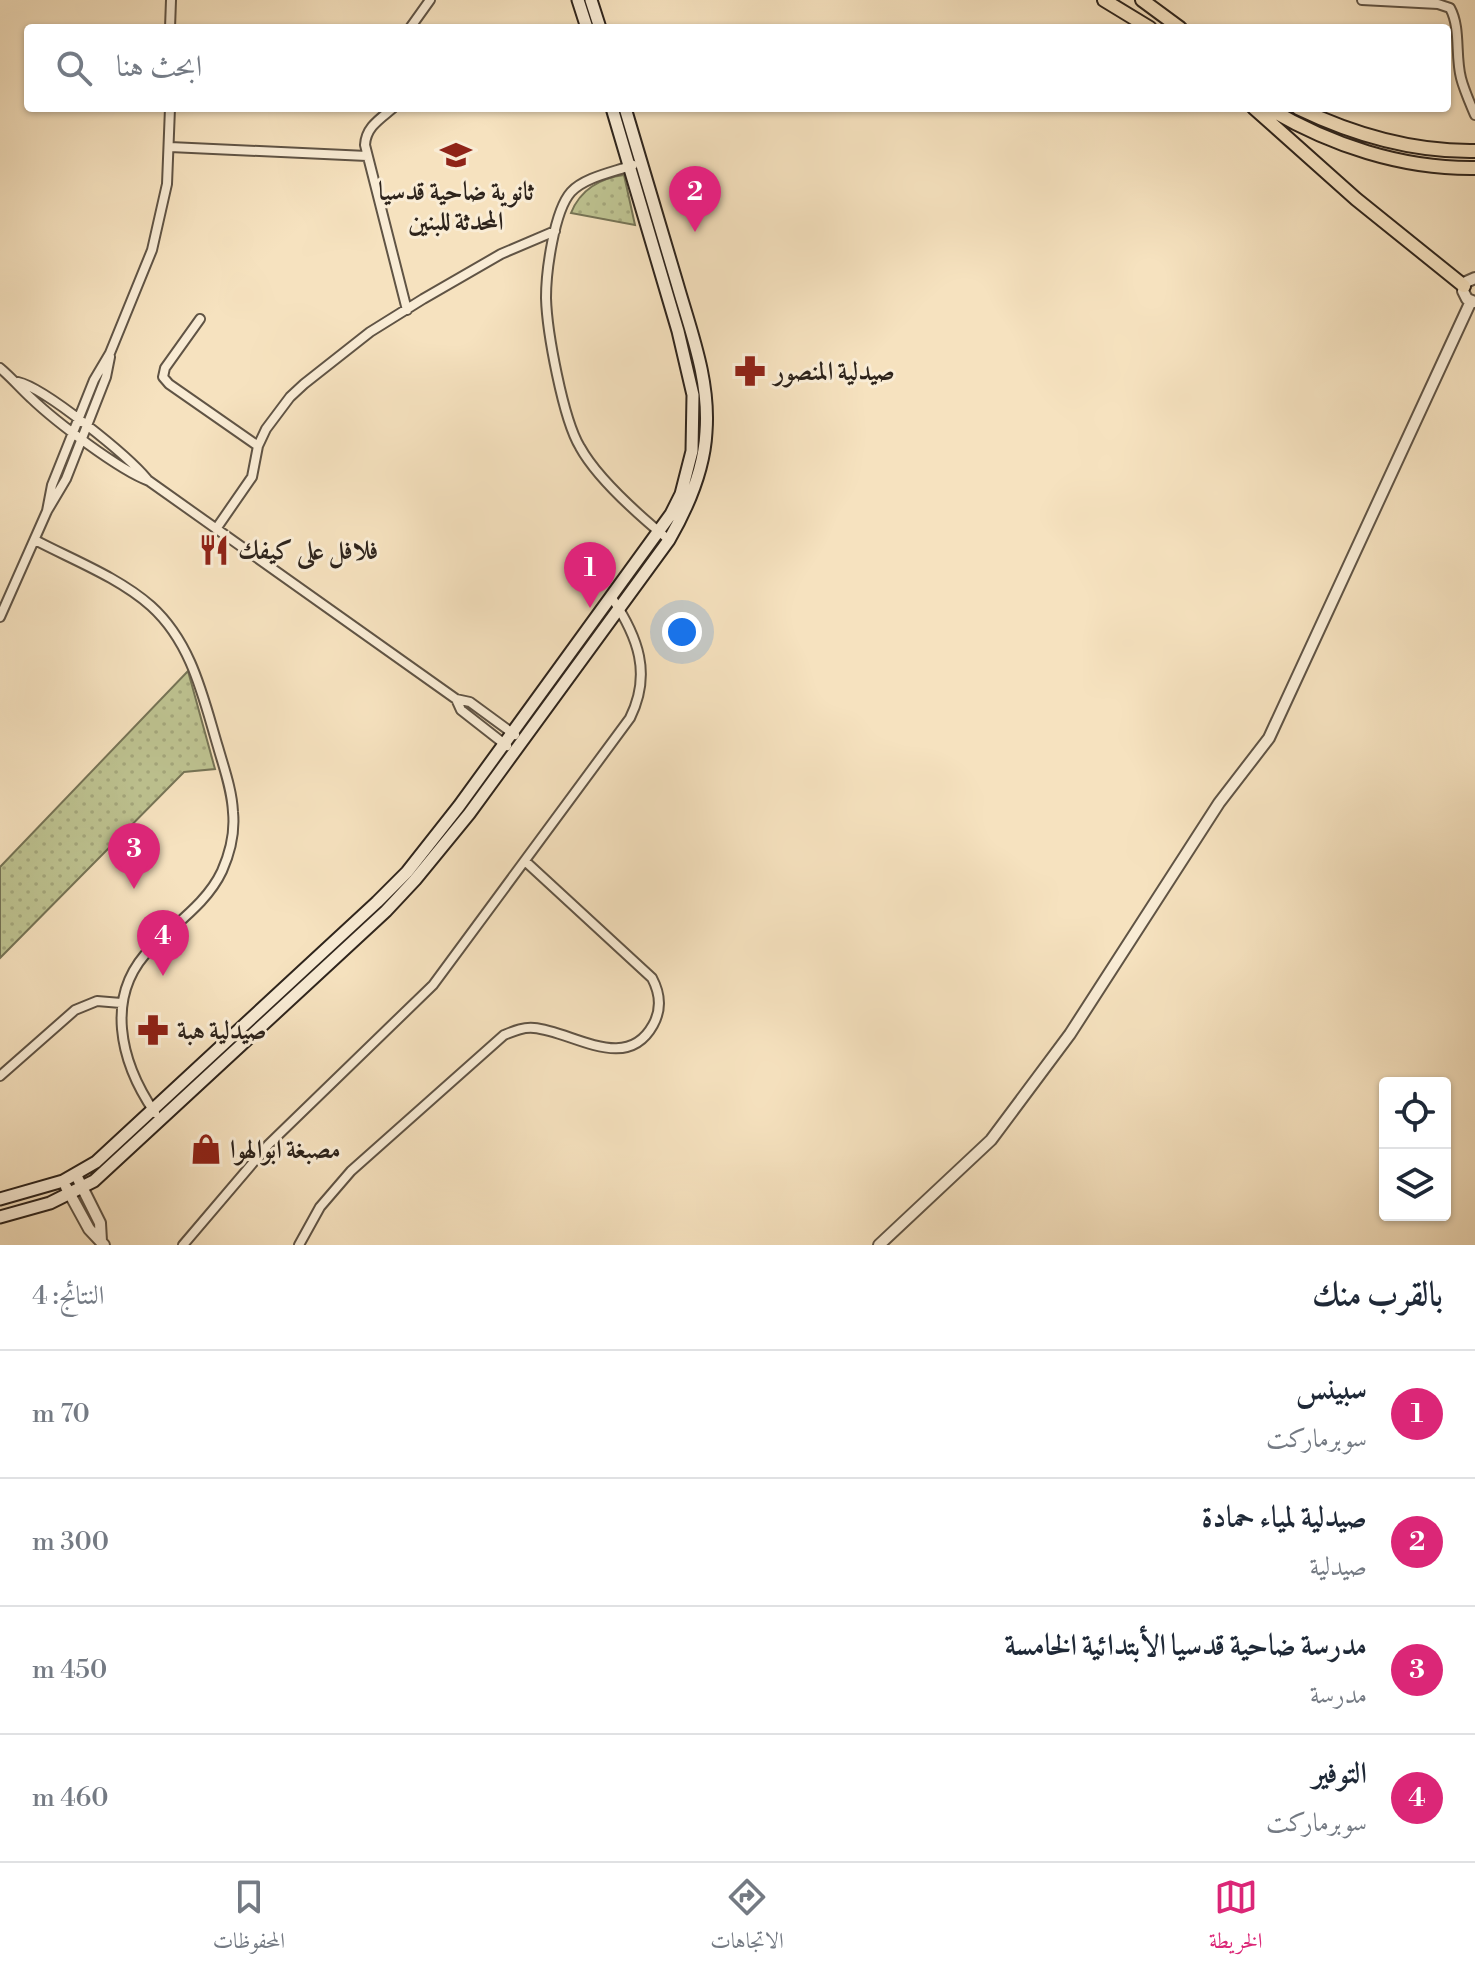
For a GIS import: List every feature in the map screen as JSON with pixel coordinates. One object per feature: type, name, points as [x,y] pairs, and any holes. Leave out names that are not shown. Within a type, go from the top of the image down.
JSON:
[{"type":"main road","points":[[578,0],[586,24]]},
{"type":"main road","points":[[591,0],[599,24]]},
{"type":"main road","points":[[1104,0],[1143,24]]},
{"type":"main road","points":[[1142,0],[1175,24]]},
{"type":"main road","points":[[614,112],[636,164]]},
{"type":"main road","points":[[0,1199],[63,1181],[96,1162],[156,1114],[386,911],[443,847],[690,497],[705,442],[705,393],[636,164],[626,112]]},
{"type":"main road","points":[[1258,112],[1356,199],[1471,281]]},
{"type":"main road","points":[[1275,112],[1324,138],[1371,154],[1469,168]]},
{"type":"main road","points":[[1306,112],[1377,139],[1423,148],[1469,151]]},
{"type":"main road","points":[[0,1217],[29,1210],[83,1188],[104,1173],[156,1114]]},
{"type":"street","points":[[170,24],[171,0]]},
{"type":"street","points":[[413,24],[430,0]]},
{"type":"street","points":[[1362,0],[1452,4],[1457,19],[1455,35],[1461,78],[1475,115]]},
{"type":"street","points":[[0,617],[47,511],[62,488],[82,423],[106,377],[110,353],[152,250],[167,184],[170,112]]},
{"type":"street","points":[[389,112],[368,132],[365,145],[407,310]]},
{"type":"street","points":[[170,147],[367,156]]},
{"type":"street","points":[[636,164],[574,189],[564,204],[555,231],[546,300],[570,425],[580,448],[593,466],[664,536]]},
{"type":"street","points":[[216,529],[252,477],[258,446],[266,429],[297,391],[370,332],[501,254],[555,231]]},
{"type":"street","points":[[879,1245],[991,1140],[1070,1034],[1219,803],[1269,738],[1473,301],[1464,295],[1475,272]]},
{"type":"street","points":[[200,319],[165,368],[163,377],[258,446]]},
{"type":"street","points":[[0,368],[37,403],[78,435],[128,472],[149,481]]},
{"type":"street","points":[[17,382],[38,390],[128,459],[149,481],[456,699],[470,702],[518,737]]},
{"type":"street","points":[[35,540],[132,591],[170,626],[195,670],[230,792],[233,834],[221,874],[201,901],[142,956],[132,971],[121,1003],[121,1026],[128,1059],[141,1090],[156,1114]]},
{"type":"street","points":[[183,1245],[291,1122],[422,998],[624,727],[640,699],[643,680],[635,641],[616,603]]},
{"type":"street","points":[[456,699],[461,710],[510,748]]},
{"type":"street","points":[[299,1245],[320,1207],[351,1171],[504,1035],[532,1027],[597,1046],[620,1048],[641,1040],[655,1022],[659,999],[652,978],[525,861]]},
{"type":"street","points":[[0,1076],[75,1010],[97,1001],[121,1003]]},
{"type":"street","points":[[76,1175],[100,1223],[103,1243]]},
{"type":"street","points":[[63,1181],[89,1229],[103,1243]]},
{"type":"green space","points":[[624,175],[635,225],[571,213],[592,186]]},
{"type":"green space","points":[[188,671],[215,769],[184,772],[0,958],[0,867]]},
{"type":"place","name":"ثانوية ضاحية قدسيا المحدثة للبنين","points":[[456,155]]},
{"type":"place","name":"صيدلية لمياء حمادة","points":[[695,232]]},
{"type":"place","name":"صيدلية المنصور","points":[[750,371]]},
{"type":"place","name":"فلافل على كيفك","points":[[214,550]]},
{"type":"place","name":"سبينس","points":[[590,608]]},
{"type":"place","name":"مدرسة ضاحية قدسيا الأبتدائية الخامسة","points":[[134,889]]},
{"type":"place","name":"التوفير","points":[[163,976]]},
{"type":"place","name":"صيدلية هبة","points":[[153,1030]]},
{"type":"place","name":"مصبغة ابوالهوا","points":[[206,1149]]}]
